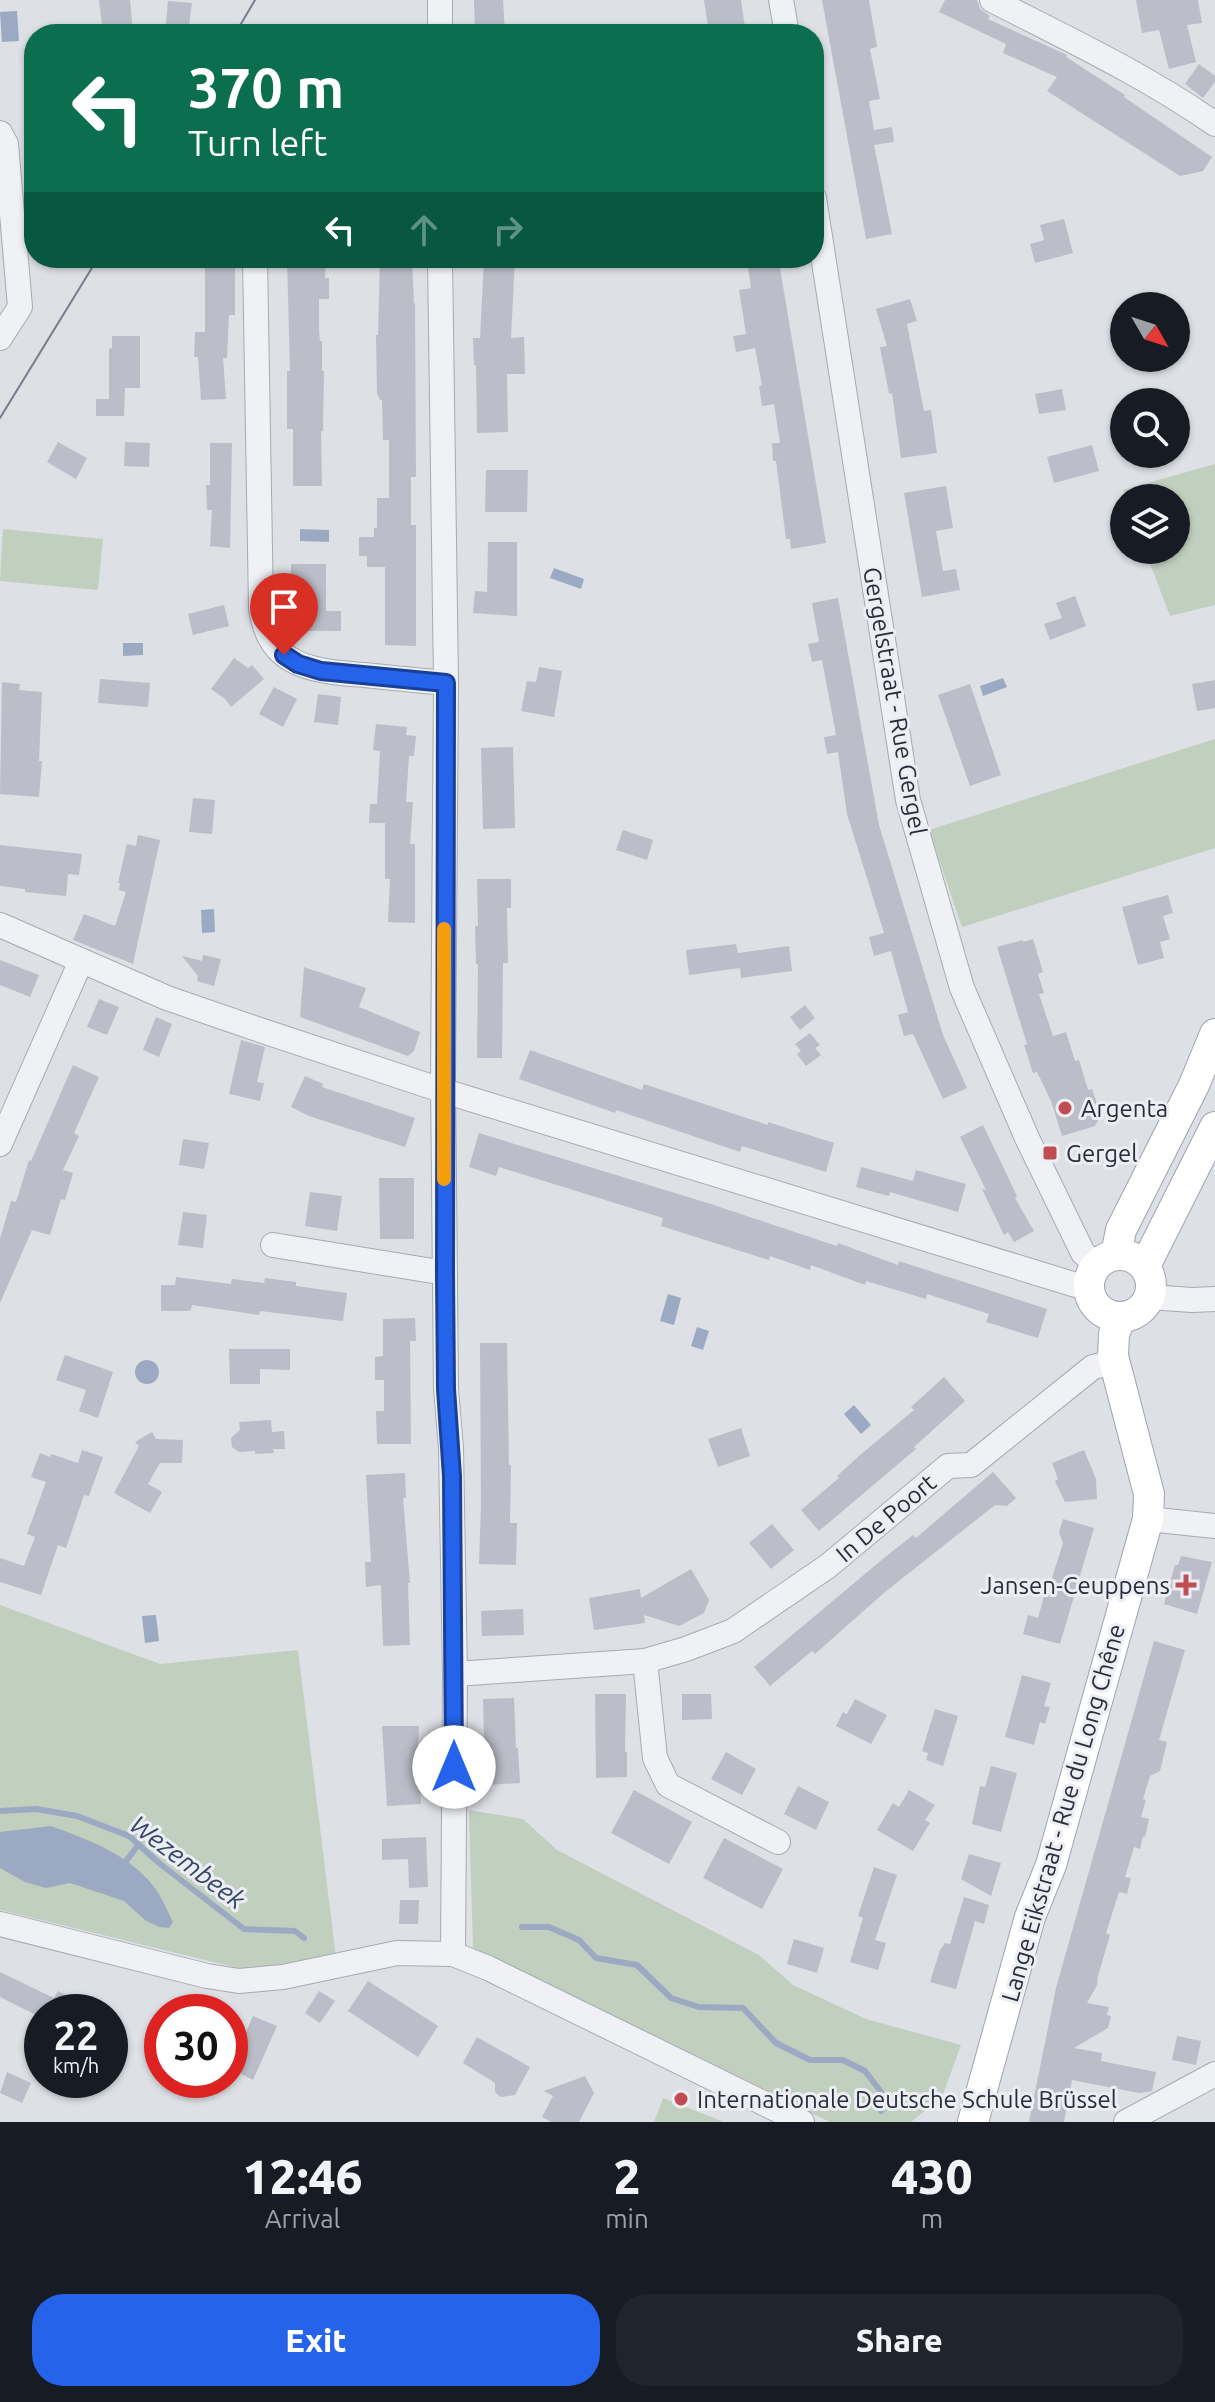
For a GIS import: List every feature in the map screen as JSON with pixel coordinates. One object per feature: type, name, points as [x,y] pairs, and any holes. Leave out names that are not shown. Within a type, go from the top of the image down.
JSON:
[{"type":"main road","points":[[1101,1270],[1127,1255],[1137,1259],[1145,1266],[1152,1286],[1144,1306],[1135,1313],[1121,1317],[1098,1308],[1101,1270],[1194,1085],[1215,1034]]},
{"type":"main road","points":[[1145,1266],[1215,1127]]},
{"type":"main road","name":"Lange Eikstraat - Rue du Long Chêne","points":[[973,2122],[1030,1917],[1051,1865],[1148,1519],[1149,1494],[1115,1362],[1114,1334],[1121,1317]]},
{"type":"street","points":[[440,0],[440,24]]},
{"type":"street","points":[[781,0],[785,24]]},
{"type":"street","points":[[992,0],[1098,54],[1178,99],[1215,124]]},
{"type":"street","points":[[0,133],[6,144],[20,307],[0,338]]},
{"type":"street","name":"Gergelstraat - Rue Gergel","points":[[824,262],[908,800],[962,988],[1027,1138],[1083,1253],[1101,1270]]},
{"type":"street","points":[[255,268],[261,607],[268,635],[284,655],[308,668],[446,683]]},
{"type":"street","points":[[440,268],[446,683],[446,1389],[451,1448],[455,1674],[453,1954]]},
{"type":"street","points":[[0,925],[167,998],[444,1091],[1101,1270]]},
{"type":"street","points":[[0,1144],[81,961]]},
{"type":"street","points":[[273,1245],[445,1273]]},
{"type":"street","points":[[1149,1297],[1215,1299]]},
{"type":"street","name":"In De Poort","points":[[455,1674],[645,1661],[733,1631],[828,1566],[948,1466],[971,1465],[1093,1367],[1115,1362]]},
{"type":"street","points":[[1148,1519],[1215,1526]]},
{"type":"street","points":[[645,1661],[655,1758],[668,1785],[778,1842]]},
{"type":"street","points":[[0,1924],[207,1976],[239,1981],[283,1977],[397,1953],[453,1954],[488,1968],[802,2122]]},
{"type":"street","points":[[1126,2122],[1215,2074]]},
{"type":"green space","points":[[1215,464],[1215,605],[1170,616],[1150,564],[1190,564],[1190,484],[1144,484]]},
{"type":"green space","points":[[3,529],[103,539],[98,590],[0,581]]},
{"type":"green space","points":[[1215,739],[1215,848],[962,927],[929,830]]},
{"type":"green space","points":[[0,1605],[160,1664],[298,1650],[336,1957],[242,1969],[0,1910]]},
{"type":"green space","points":[[469,1810],[523,1819],[557,1850],[759,1955],[793,1985],[866,2019],[961,2045],[942,2097],[911,2122],[830,2122],[473,1948]]},
{"type":"green space","points":[[663,2098],[724,2122],[654,2122]]},
{"type":"water","points":[[17,11],[19,41],[2,42],[0,12]]},
{"type":"water","points":[[300,529],[329,530],[329,542],[300,541]]},
{"type":"water","points":[[554,568],[584,579],[581,589],[550,578]]},
{"type":"water","points":[[123,643],[143,643],[143,655],[123,656]]},
{"type":"water","points":[[1003,678],[1007,687],[983,696],[980,686]]},
{"type":"water","points":[[214,909],[215,932],[202,933],[201,910]]},
{"type":"water","points":[[668,1294],[681,1298],[674,1325],[660,1321]]},
{"type":"water","points":[[697,1327],[709,1331],[703,1350],[691,1346]]},
{"type":"water","points":[[147,1360],[158,1367],[159,1372],[152,1383],[147,1384],[136,1377],[135,1372],[142,1361]]},
{"type":"water","points":[[854,1405],[871,1425],[861,1434],[844,1414]]},
{"type":"water","points":[[156,1615],[159,1641],[145,1643],[142,1616]]},
{"type":"water","points":[[51,1826],[121,1857],[145,1876],[160,1896],[173,1922],[169,1928],[145,1920],[124,1901],[70,1883],[46,1888],[25,1882],[0,1868],[0,1832]]},
{"type":"building","points":[[99,0],[130,0],[132,24],[102,24]]},
{"type":"building","points":[[474,0],[503,0],[504,24],[475,24]]},
{"type":"building","points":[[704,0],[741,0],[745,24],[708,24]]},
{"type":"building","points":[[822,0],[869,0],[877,47],[870,49],[880,99],[869,101],[874,130],[892,127],[894,142],[874,145],[892,234],[866,239]]},
{"type":"building","points":[[945,0],[977,0],[980,9],[990,16],[988,19],[1067,55],[1212,157],[1203,171],[1180,176],[1047,91],[1057,77],[1003,53],[1006,44],[939,12]]},
{"type":"building","points":[[1136,0],[1198,0],[1202,23],[1187,25],[1196,62],[1169,69],[1159,30],[1142,33]]},
{"type":"building","points":[[168,1],[192,3],[189,24],[166,24]]},
{"type":"building","points":[[1199,64],[1215,76],[1215,82],[1203,98],[1185,84]]},
{"type":"building","points":[[1064,219],[1073,253],[1035,263],[1030,244],[1044,240],[1040,225]]},
{"type":"building","points":[[205,268],[235,268],[235,315],[229,315],[227,358],[223,358],[226,399],[201,400],[198,357],[194,357],[195,332],[205,332]]},
{"type":"building","points":[[287,268],[326,268],[329,299],[319,299],[324,371],[322,486],[293,486],[293,429],[287,429],[287,371],[290,371]]},
{"type":"building","points":[[380,268],[412,268],[416,477],[411,477],[411,525],[416,525],[416,646],[385,645],[385,567],[367,567],[367,556],[359,556],[359,537],[374,537],[374,528],[377,528],[377,498],[389,498],[389,440],[383,440],[382,400],[377,393]]},
{"type":"building","points":[[484,268],[514,268],[511,338],[524,337],[525,374],[507,374],[508,432],[477,433],[473,338],[480,338]]},
{"type":"building","points":[[748,268],[780,268],[826,543],[791,549],[790,539],[786,539],[776,461],[773,461],[772,443],[780,443],[774,404],[762,406],[759,386],[762,385],[755,348],[736,352],[733,336],[746,334],[739,290],[751,288]]},
{"type":"building","points":[[910,299],[917,321],[907,324],[924,411],[931,410],[937,453],[901,458],[892,393],[889,394],[880,347],[887,346],[876,309]]},
{"type":"building","points":[[112,336],[140,336],[140,388],[125,388],[124,416],[96,416],[96,399],[109,399]]},
{"type":"building","points":[[1062,389],[1066,410],[1039,414],[1035,394]]},
{"type":"building","points":[[58,442],[87,458],[76,479],[47,462]]},
{"type":"building","points":[[125,442],[150,443],[149,467],[124,466]]},
{"type":"building","points":[[210,443],[232,443],[230,548],[210,546],[212,510],[207,510],[206,485],[210,485]]},
{"type":"building","points":[[1092,445],[1099,471],[1054,483],[1047,457]]},
{"type":"building","points":[[486,470],[528,470],[527,512],[485,512]]},
{"type":"building","points":[[946,486],[953,528],[936,531],[943,571],[956,569],[960,590],[922,597],[904,493]]},
{"type":"building","points":[[488,542],[517,542],[517,616],[473,613],[475,591],[487,592]]},
{"type":"building","points":[[291,564],[326,564],[326,611],[341,611],[341,631],[300,629],[300,588],[291,588]]},
{"type":"building","points":[[1075,596],[1086,626],[1050,640],[1044,624],[1062,618],[1056,603]]},
{"type":"building","points":[[838,598],[879,825],[943,1035],[967,1088],[943,1099],[913,1034],[904,1036],[898,1015],[908,1012],[891,951],[874,956],[869,937],[884,933],[847,814],[838,752],[827,754],[824,737],[836,735],[822,660],[812,662],[808,644],[819,642],[812,603]]},
{"type":"building","points":[[224,605],[229,626],[193,635],[188,614]]},
{"type":"building","points":[[234,658],[248,668],[252,665],[264,679],[231,707],[211,689]]},
{"type":"building","points":[[539,667],[562,671],[554,717],[521,711],[527,681],[536,682]]},
{"type":"building","points":[[100,679],[150,683],[148,707],[98,703]]},
{"type":"building","points":[[1215,680],[1215,708],[1197,711],[1192,684]]},
{"type":"building","points":[[2,682],[20,684],[19,690],[42,692],[39,797],[0,794]]},
{"type":"building","points":[[970,684],[1001,775],[970,786],[938,695]]},
{"type":"building","points":[[274,687],[297,699],[283,727],[259,714]]},
{"type":"building","points":[[318,694],[341,697],[338,725],[314,722]]},
{"type":"building","points":[[376,724],[407,727],[406,735],[416,736],[414,756],[409,756],[406,802],[413,802],[410,844],[415,844],[415,923],[388,922],[390,879],[385,879],[385,823],[369,823],[370,804],[377,804],[380,751],[373,750]]},
{"type":"building","points":[[513,747],[515,828],[483,829],[481,748]]},
{"type":"building","points":[[193,798],[215,800],[212,834],[189,832]]},
{"type":"building","points":[[623,830],[653,840],[647,860],[616,850]]},
{"type":"building","points":[[138,835],[160,840],[133,964],[73,940],[84,914],[115,926],[126,892],[119,890],[118,883],[127,844],[136,846]]},
{"type":"building","points":[[0,845],[82,854],[79,875],[68,874],[66,896],[0,886]]},
{"type":"building","points":[[477,879],[511,879],[511,908],[507,908],[508,963],[503,963],[502,1058],[477,1058]]},
{"type":"building","points":[[1168,895],[1173,913],[1163,916],[1170,939],[1160,942],[1164,958],[1138,965],[1122,907]]},
{"type":"building","points":[[1033,939],[1043,972],[1038,974],[1044,993],[1039,994],[1053,1036],[1066,1032],[1075,1061],[1079,1060],[1088,1090],[1092,1089],[1101,1115],[1095,1126],[1062,1136],[1051,1101],[1037,1072],[1033,1073],[997,947]]},
{"type":"building","points":[[736,944],[738,953],[789,946],[792,971],[741,978],[740,968],[689,975],[686,950]]},
{"type":"building","points":[[203,955],[221,959],[214,986],[197,981],[198,976],[182,956],[202,961]]},
{"type":"building","points":[[0,960],[39,975],[30,997],[0,985]]},
{"type":"building","points":[[304,967],[366,988],[359,1007],[420,1032],[414,1051],[408,1056],[300,1017]]},
{"type":"building","points":[[99,999],[119,1007],[107,1035],[87,1027]]},
{"type":"building","points":[[805,1005],[815,1018],[800,1030],[790,1017]]},
{"type":"building","points":[[156,1017],[172,1024],[159,1057],[143,1050]]},
{"type":"building","points":[[810,1033],[820,1045],[815,1048],[821,1055],[806,1066],[797,1054],[801,1051],[795,1044]]},
{"type":"building","points":[[241,1040],[265,1047],[257,1082],[264,1083],[260,1101],[229,1094]]},
{"type":"building","points":[[530,1050],[642,1090],[644,1084],[834,1143],[826,1172],[742,1146],[740,1152],[519,1079]]},
{"type":"building","points":[[73,1065],[99,1077],[74,1133],[79,1136],[63,1170],[73,1173],[65,1200],[61,1199],[50,1235],[32,1230],[0,1303],[0,1239],[11,1201],[16,1202],[29,1160]]},
{"type":"building","points":[[305,1076],[323,1084],[322,1087],[415,1118],[405,1147],[309,1116],[291,1107]]},
{"type":"building","points":[[983,1125],[1017,1196],[1015,1198],[1034,1231],[1014,1242],[1008,1232],[1004,1235],[960,1137]]},
{"type":"building","points":[[479,1133],[1047,1309],[1038,1338],[986,1322],[989,1314],[927,1294],[926,1299],[866,1281],[865,1285],[811,1265],[810,1270],[770,1256],[769,1260],[661,1226],[663,1218],[499,1167],[496,1176],[469,1167]]},
{"type":"building","points":[[183,1139],[209,1143],[204,1169],[179,1165]]},
{"type":"building","points":[[861,1167],[913,1181],[916,1170],[966,1184],[958,1212],[890,1192],[889,1196],[856,1187]]},
{"type":"building","points":[[379,1178],[414,1178],[414,1239],[380,1239]]},
{"type":"building","points":[[310,1192],[342,1196],[337,1231],[305,1226]]},
{"type":"building","points":[[183,1212],[207,1215],[203,1248],[178,1245]]},
{"type":"building","points":[[176,1277],[231,1284],[232,1279],[264,1283],[265,1278],[347,1293],[343,1321],[260,1311],[259,1315],[192,1305],[188,1311],[161,1311],[161,1285],[175,1285]]},
{"type":"building","points":[[415,1318],[416,1341],[410,1341],[411,1444],[377,1444],[376,1411],[384,1411],[384,1380],[375,1380],[375,1357],[383,1356],[383,1319]]},
{"type":"building","points":[[480,1343],[507,1343],[510,1523],[517,1523],[516,1565],[479,1564]]},
{"type":"building","points":[[229,1349],[290,1349],[290,1370],[260,1369],[260,1384],[230,1384]]},
{"type":"building","points":[[65,1355],[113,1372],[98,1418],[79,1411],[86,1390],[56,1380]]},
{"type":"building","points":[[944,1377],[965,1401],[914,1447],[916,1449],[819,1531],[801,1510],[914,1410],[911,1407]]},
{"type":"building","points":[[271,1420],[272,1432],[284,1431],[285,1449],[255,1454],[255,1451],[239,1452],[232,1447],[231,1438],[240,1430],[239,1422]]},
{"type":"building","points":[[741,1428],[750,1456],[718,1467],[708,1439]]},
{"type":"building","points":[[152,1432],[156,1439],[183,1440],[182,1463],[160,1463],[148,1484],[162,1492],[150,1513],[114,1493],[139,1446],[135,1442]]},
{"type":"building","points":[[82,1450],[103,1457],[89,1496],[84,1495],[66,1548],[58,1545],[41,1595],[0,1582],[0,1558],[24,1566],[35,1537],[27,1534],[46,1482],[31,1477],[40,1453],[78,1463]]},
{"type":"building","points":[[1084,1450],[1096,1479],[1097,1499],[1065,1502],[1055,1481],[1058,1479],[1052,1463]]},
{"type":"building","points":[[993,1472],[1016,1498],[1007,1506],[995,1505],[885,1592],[815,1654],[812,1651],[770,1686],[754,1667],[884,1558],[913,1535],[916,1538]]},
{"type":"building","points":[[405,1473],[406,1498],[403,1498],[410,1583],[410,1645],[383,1646],[381,1585],[366,1587],[365,1562],[371,1562],[366,1475]]},
{"type":"building","points":[[1063,1519],[1094,1528],[1060,1644],[1023,1634],[1028,1615],[1038,1618],[1046,1597],[1063,1543],[1059,1532]]},
{"type":"building","points":[[772,1524],[794,1550],[771,1569],[749,1543]]},
{"type":"building","points":[[1181,1556],[1212,1562],[1197,1614],[1164,1604],[1175,1565],[1178,1565]]},
{"type":"building","points":[[691,1569],[709,1600],[704,1613],[679,1626],[644,1615],[645,1623],[594,1630],[589,1598],[640,1589],[641,1598]]},
{"type":"building","points":[[523,1609],[524,1635],[482,1636],[481,1611]]},
{"type":"building","points":[[1154,1641],[1185,1650],[1159,1740],[1167,1742],[1160,1771],[1150,1776],[1143,1799],[1146,1800],[1141,1817],[1149,1819],[1145,1837],[1140,1849],[1134,1847],[1125,1877],[1131,1878],[1127,1894],[1119,1892],[1106,1933],[1110,1935],[1097,1985],[1087,2003],[1109,2007],[1107,2015],[1111,2016],[1108,2028],[1074,2048],[1102,2053],[1101,2061],[1156,2072],[1152,2091],[1139,2093],[1072,2080],[1064,2122],[1029,2122],[1056,1988]]},
{"type":"building","points":[[1022,1675],[1051,1683],[1044,1706],[1050,1707],[1045,1724],[1040,1722],[1034,1745],[1005,1737]]},
{"type":"building","points":[[595,1694],[626,1694],[627,1777],[596,1778]]},
{"type":"building","points":[[682,1694],[711,1694],[712,1719],[682,1720]]},
{"type":"building","points":[[514,1698],[520,1783],[485,1785],[483,1699]]},
{"type":"building","points":[[855,1699],[887,1715],[871,1744],[836,1726]]},
{"type":"building","points":[[935,1709],[958,1716],[943,1766],[926,1760],[928,1753],[922,1751]]},
{"type":"building","points":[[382,1726],[419,1726],[421,1804],[387,1806]]},
{"type":"building","points":[[726,1752],[756,1769],[742,1795],[711,1779]]},
{"type":"building","points":[[991,1766],[1017,1773],[1001,1832],[972,1824],[980,1786],[985,1787]]},
{"type":"building","points":[[798,1786],[829,1802],[816,1830],[784,1814]]},
{"type":"building","points":[[634,1790],[692,1822],[669,1864],[611,1833]]},
{"type":"building","points":[[909,1790],[935,1805],[925,1820],[930,1823],[913,1851],[877,1830],[893,1803],[899,1807]]},
{"type":"building","points":[[426,1837],[428,1887],[409,1888],[408,1859],[382,1860],[382,1839]]},
{"type":"building","points":[[724,1838],[783,1869],[762,1909],[703,1878]]},
{"type":"building","points":[[969,1854],[1001,1863],[991,1896],[961,1879]]},
{"type":"building","points":[[874,1867],[897,1875],[875,1940],[886,1943],[878,1970],[850,1962],[863,1918],[858,1916]]},
{"type":"building","points":[[964,1897],[989,1905],[984,1924],[975,1921],[956,1989],[930,1982],[940,1950],[945,1943],[950,1944]]},
{"type":"building","points":[[400,1900],[419,1900],[418,1924],[399,1924]]},
{"type":"building","points":[[794,1939],[824,1948],[817,1973],[787,1964]]},
{"type":"building","points":[[0,1972],[46,1994],[24,1994],[24,2009],[0,1997]]},
{"type":"building","points":[[368,1981],[438,2026],[418,2057],[348,2011]]},
{"type":"building","points":[[319,1991],[335,2001],[320,2023],[305,2013]]},
{"type":"building","points":[[253,2016],[277,2026],[253,2080],[248,2077],[248,2027]]},
{"type":"building","points":[[1177,2036],[1201,2041],[1196,2065],[1172,2060]]},
{"type":"building","points":[[477,2037],[530,2067],[515,2095],[501,2097],[495,2092],[495,2083],[463,2063]]},
{"type":"building","points":[[7,2072],[24,2080],[22,2103],[0,2093]]},
{"type":"building","points":[[585,2076],[594,2093],[579,2122],[551,2122],[542,2117],[553,2096],[544,2091]]},
{"type":"waterway","name":"Wezembeek","points":[[0,1811],[36,1809],[77,1816],[129,1836],[244,1929],[295,1931],[304,1938]]},
{"type":"waterway","points":[[126,1861],[139,1844]]},
{"type":"waterway","name":"Wezembeek","points":[[522,1927],[549,1927],[579,1940],[596,1958],[637,1965],[671,1998],[699,2007],[743,2008],[776,2043],[810,2060],[843,2060],[865,2071],[881,2092],[881,2111]]},
{"type":"tram line","points":[[241,24],[255,0]]},
{"type":"tram line","points":[[0,418],[92,268]]},
{"type":"slow traffic","points":[[444,929],[444,1179]]},
{"type":"place","name":"Argenta","points":[[1065,1108]]},
{"type":"place","name":"Gergel","points":[[1050,1153]]},
{"type":"place","name":"Jansen-Ceuppens","points":[[1186,1585]]},
{"type":"place","name":"Internationale Deutsche Schule Brüssel","points":[[681,2099]]},
{"type":"route","points":[[284,655],[298,664],[321,671],[446,683],[443,1078],[446,1389],[452,1476],[454,1767]]}]
